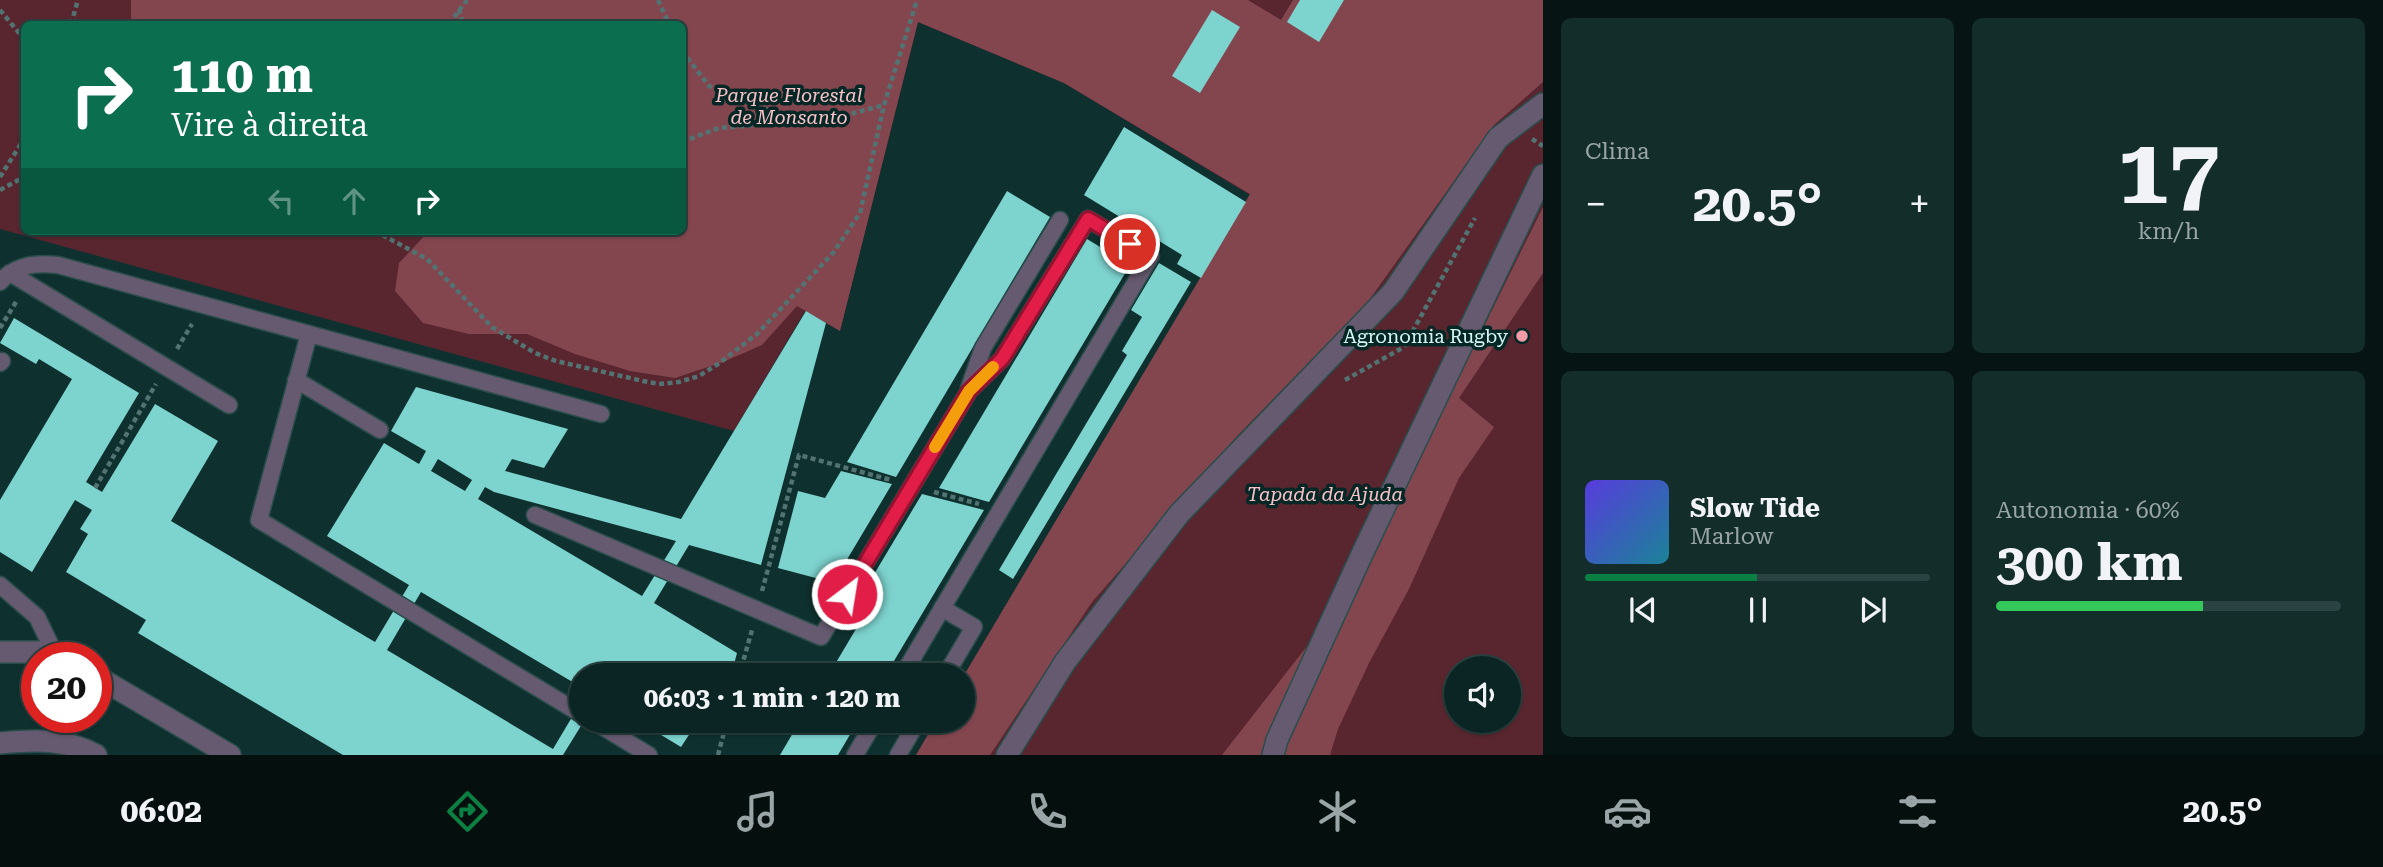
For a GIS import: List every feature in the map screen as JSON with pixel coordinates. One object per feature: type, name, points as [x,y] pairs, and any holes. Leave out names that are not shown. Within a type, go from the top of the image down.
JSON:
[{"type":"street","points":[[1007,755],[1065,662],[1179,514],[1393,292],[1498,138],[1543,104]]},
{"type":"street","points":[[1273,755],[1277,740],[1363,552],[1543,175]]},
{"type":"street","points":[[0,652],[21,653]]},
{"type":"street","points":[[112,685],[230,755]]},
{"type":"street","points":[[0,743],[59,741],[96,755]]},
{"type":"lane","points":[[910,663],[1151,256],[1088,219],[1002,359],[969,391]]},
{"type":"lane","points":[[535,515],[821,637],[969,391],[983,348],[1060,220]]},
{"type":"lane","points":[[229,405],[5,277],[22,266],[58,265],[601,414]]},
{"type":"lane","points":[[309,334],[259,520],[569,707]]},
{"type":"lane","points":[[296,380],[380,430]]},
{"type":"lane","points":[[0,585],[37,617],[51,642]]},
{"type":"lane","points":[[942,608],[974,627],[953,663]]},
{"type":"lane","points":[[613,733],[649,755]]},
{"type":"lane","points":[[855,755],[868,733]]},
{"type":"lane","points":[[898,755],[911,733]]},
{"type":"path","points":[[72,21],[78,0]]},
{"type":"path","points":[[451,21],[467,0]]},
{"type":"path","points":[[659,0],[668,21]]},
{"type":"path","points":[[382,235],[427,259],[492,327],[535,353],[556,361],[643,382],[679,382],[699,376],[757,334],[833,253],[860,213],[884,105],[917,0]]},
{"type":"path","points":[[460,9],[462,21]]},
{"type":"path","points":[[0,10],[21,34]]},
{"type":"path","points":[[686,56],[709,86],[748,100],[791,122]]},
{"type":"path","points":[[686,140],[719,128],[824,121],[884,105]]},
{"type":"path","points":[[0,177],[21,144]]},
{"type":"path","points":[[0,190],[21,179]]},
{"type":"path","points":[[95,488],[203,305]]},
{"type":"path","points":[[0,328],[9,312]]},
{"type":"path","points":[[743,663],[799,455],[1000,509]]},
{"type":"path","points":[[718,755],[724,733]]},
{"type":"green space","name":"Tapada da Ajuda","points":[[0,0],[1543,0],[1543,755],[916,755],[929,733],[975,733],[975,663],[971,663],[1250,195],[1064,83],[918,22],[840,331],[805,311],[734,431],[22,235],[686,235],[686,21],[21,21],[21,235],[0,229]]},
{"type":"green space","name":"Parque Florestal de Monsanto","points":[[131,0],[1248,0],[1281,20],[1293,0],[1543,0],[1543,82],[1494,125],[1367,303],[1240,433],[1092,602],[990,755],[916,755],[929,733],[975,733],[975,663],[971,663],[1250,194],[1064,83],[918,22],[840,331],[797,306],[762,345],[675,378],[630,371],[575,354],[527,334],[469,334],[423,323],[395,291],[399,263],[425,235],[686,235],[686,21],[131,21]]},
{"type":"green space","points":[[1543,207],[1543,273],[1459,398],[1494,427],[1459,478],[1409,589],[1369,663],[1338,729],[1330,755],[1222,755],[1368,568]]},
{"type":"building","points":[[1300,0],[1344,0],[1319,42],[1287,22]]},
{"type":"building","points":[[1212,10],[1240,27],[1200,93],[1172,76]]},
{"type":"building","points":[[1124,127],[1246,202],[1201,278],[1177,264],[1182,255],[1084,195]]},
{"type":"building","points":[[1007,191],[1050,217],[896,477],[847,462]]},
{"type":"building","points":[[1087,239],[1130,265],[989,502],[939,488]]},
{"type":"building","points":[[1159,263],[1191,282],[1013,579],[999,570],[1127,355],[1122,351],[1142,317],[1131,310]]},
{"type":"building","points":[[806,311],[826,323],[761,565],[689,545],[654,603],[737,653],[734,663],[569,663],[569,680],[421,592],[387,650],[553,749],[569,722],[569,733],[577,733],[563,755],[343,755],[138,633],[146,620],[66,572],[88,534],[80,529],[92,510],[75,500],[32,572],[0,552],[0,500],[72,379],[39,359],[36,364],[0,343],[14,318],[139,393],[86,482],[102,492],[155,404],[218,441],[171,521],[375,642],[409,585],[327,536],[384,443],[419,464],[426,451],[391,431],[416,387],[568,429],[544,468],[512,459],[505,471],[681,519]],"holes":[[[438,459],[472,480],[465,491],[431,471]],[[485,487],[494,492],[676,541],[642,596],[478,499]]]},
{"type":"building","points":[[841,471],[892,484],[839,573],[834,570],[827,581],[778,568],[798,491],[825,498]]},
{"type":"building","points":[[922,494],[984,510],[893,663],[836,663],[875,597],[864,591]]},
{"type":"building","points":[[658,733],[690,733],[681,747]]},
{"type":"building","points":[[793,733],[851,733],[838,755],[780,755]]},
{"type":"slow traffic","points":[[935,447],[969,391],[993,367]]},
{"type":"place","name":"Agronomia Rugby","points":[[1522,336]]},
{"type":"route","points":[[847,594],[969,391],[1002,359],[1088,219],[1130,244]]}]
